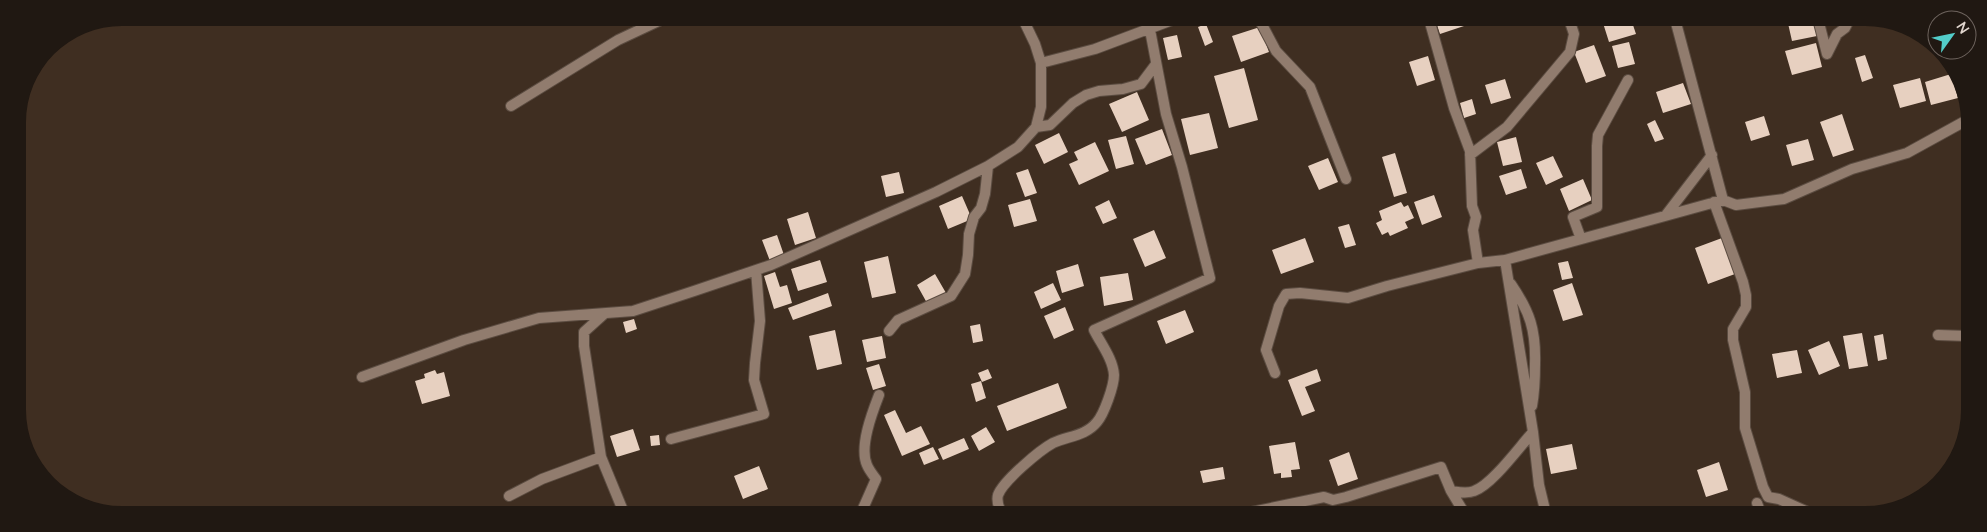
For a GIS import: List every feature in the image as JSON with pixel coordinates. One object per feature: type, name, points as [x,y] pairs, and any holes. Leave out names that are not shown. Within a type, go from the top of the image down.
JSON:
[{"type":"street","points":[[511,106],[618,40],[648,26]]},
{"type":"street","points":[[362,376],[464,340],[539,318],[633,312],[756,270],[859,227],[988,166],[1018,146],[1036,128],[1041,106],[1041,63],[1027,26]]},
{"type":"street","points":[[1041,63],[1095,50],[1159,26]]},
{"type":"street","points":[[1263,26],[1276,51],[1310,86],[1346,179]]},
{"type":"street","points":[[1431,26],[1454,108],[1470,155],[1472,206],[1476,217],[1472,230],[1478,263]]},
{"type":"street","points":[[1470,155],[1508,127],[1570,52],[1574,34],[1572,26]]},
{"type":"street","points":[[1677,26],[1712,155],[1719,201],[1746,296],[1746,307],[1733,329],[1733,340],[1745,392],[1745,428],[1763,487],[1768,497],[1779,498],[1796,506]]},
{"type":"street","points":[[1820,26],[1827,54],[1837,34],[1845,26]]},
{"type":"street","points":[[998,506],[998,494],[1034,456],[1054,443],[1084,433],[1097,422],[1103,411],[1114,376],[1110,359],[1094,330],[1210,278],[1182,167],[1166,114],[1150,30]]},
{"type":"street","points":[[1036,128],[1050,125],[1073,103],[1086,95],[1100,91],[1124,89],[1141,84],[1156,64]]},
{"type":"street","points":[[1581,239],[1573,217],[1598,207],[1598,134],[1628,80]]},
{"type":"street","points":[[1275,373],[1266,350],[1279,306],[1286,294],[1300,293],[1348,298],[1478,263],[1506,260],[1719,201],[1736,204],[1784,199],[1852,169],[1907,153],[1961,123]]},
{"type":"street","points":[[1666,215],[1712,155]]},
{"type":"street","points":[[889,331],[898,320],[951,296],[965,274],[969,234],[985,194],[988,166]]},
{"type":"street","points":[[1506,260],[1533,432],[1539,485],[1544,506]]},
{"type":"street","points":[[671,439],[764,414],[754,380],[754,363],[760,321],[756,270]]},
{"type":"street","points":[[1509,281],[1523,302],[1534,332],[1536,386],[1530,412]]},
{"type":"street","points":[[604,314],[584,332],[584,346],[601,457],[621,506]]},
{"type":"street","points":[[1938,334],[1961,336]]},
{"type":"street","points":[[864,506],[876,479],[866,464],[865,450],[869,422],[879,394]]},
{"type":"street","points":[[1451,491],[1464,493],[1484,486],[1533,432]]},
{"type":"street","points":[[509,496],[542,478],[601,457]]},
{"type":"street","points":[[1281,506],[1324,497],[1333,500],[1346,497],[1441,467],[1451,491],[1460,506]]},
{"type":"building","points":[[1207,26],[1213,42],[1205,46],[1198,27]]},
{"type":"building","points":[[1437,26],[1464,26],[1440,34]]},
{"type":"building","points":[[1604,26],[1633,26],[1636,34],[1609,42]]},
{"type":"building","points":[[1789,26],[1815,26],[1817,36],[1792,41]]},
{"type":"building","points":[[1260,27],[1269,52],[1241,62],[1232,36]]},
{"type":"building","points":[[1177,35],[1182,57],[1168,60],[1163,38]]},
{"type":"building","points":[[1629,42],[1635,64],[1618,68],[1612,46]]},
{"type":"building","points":[[1816,43],[1822,67],[1792,75],[1785,51]]},
{"type":"building","points":[[1594,45],[1606,76],[1586,83],[1574,52]]},
{"type":"building","points":[[1865,55],[1873,78],[1862,82],[1855,58]]},
{"type":"building","points":[[1428,56],[1435,80],[1417,86],[1409,62]]},
{"type":"building","points":[[1244,68],[1258,120],[1229,128],[1214,76]]},
{"type":"building","points":[[1948,75],[1958,98],[1931,105],[1925,82]]},
{"type":"building","points":[[1920,78],[1926,101],[1900,108],[1893,85]]},
{"type":"building","points":[[1505,79],[1511,98],[1491,104],[1485,85]]},
{"type":"building","points":[[1683,83],[1691,104],[1663,113],[1656,92]]},
{"type":"building","points":[[1137,92],[1149,120],[1122,132],[1109,104]]},
{"type":"building","points":[[1472,99],[1476,114],[1464,118],[1460,103]]},
{"type":"building","points":[[1209,113],[1218,148],[1190,155],[1181,119]]},
{"type":"building","points":[[1842,114],[1854,150],[1833,157],[1820,122]]},
{"type":"building","points":[[1764,116],[1770,135],[1751,141],[1745,122]]},
{"type":"building","points":[[1655,120],[1664,139],[1655,142],[1647,124]]},
{"type":"building","points":[[1162,129],[1172,155],[1146,165],[1135,139]]},
{"type":"building","points":[[1059,133],[1068,152],[1044,164],[1035,145]]},
{"type":"building","points":[[1126,136],[1134,164],[1116,169],[1108,140]]},
{"type":"building","points":[[1516,137],[1522,162],[1503,166],[1497,142]]},
{"type":"building","points":[[1808,139],[1814,160],[1792,166],[1786,145]]},
{"type":"building","points":[[1095,142],[1109,171],[1079,185],[1069,164],[1078,160],[1074,152]]},
{"type":"building","points":[[1395,153],[1407,193],[1394,197],[1382,157]]},
{"type":"building","points":[[1553,156],[1563,177],[1546,185],[1536,163]]},
{"type":"building","points":[[1328,158],[1338,182],[1319,190],[1308,166]]},
{"type":"building","points":[[1028,169],[1037,193],[1025,197],[1016,173]]},
{"type":"building","points":[[1521,169],[1527,188],[1506,195],[1499,176]]},
{"type":"building","points":[[899,172],[904,193],[886,197],[881,176]]},
{"type":"building","points":[[1583,179],[1592,200],[1569,211],[1560,189]]},
{"type":"building","points":[[1434,195],[1442,217],[1422,225],[1414,202]]},
{"type":"building","points":[[962,196],[972,219],[948,229],[939,206]]},
{"type":"building","points":[[1030,199],[1037,221],[1014,227],[1008,205]]},
{"type":"building","points":[[1109,200],[1117,218],[1103,224],[1095,207]]},
{"type":"building","points":[[1401,202],[1404,207],[1408,205],[1414,218],[1405,222],[1408,228],[1390,236],[1388,232],[1382,235],[1376,223],[1382,220],[1379,211]]},
{"type":"building","points":[[808,212],[816,238],[795,245],[787,219]]},
{"type":"building","points":[[1349,224],[1356,245],[1345,248],[1338,227]]},
{"type":"building","points":[[1154,230],[1166,258],[1145,267],[1133,239]]},
{"type":"building","points":[[777,235],[784,255],[770,261],[762,240]]},
{"type":"building","points":[[1305,238],[1314,262],[1281,274],[1272,250]]},
{"type":"building","points":[[1722,238],[1735,274],[1708,284],[1695,248]]},
{"type":"building","points":[[888,256],[896,293],[872,298],[864,262]]},
{"type":"building","points":[[820,260],[827,282],[798,291],[791,269]]},
{"type":"building","points":[[1568,261],[1573,278],[1562,280],[1558,263]]},
{"type":"building","points":[[1078,264],[1084,286],[1062,293],[1056,271]]},
{"type":"building","points":[[775,272],[780,287],[787,285],[792,303],[774,309],[764,276]]},
{"type":"building","points":[[1128,273],[1133,300],[1104,306],[1100,277]]},
{"type":"building","points":[[935,274],[946,293],[927,303],[917,285]]},
{"type":"building","points":[[1053,283],[1061,300],[1041,309],[1034,292]]},
{"type":"building","points":[[1572,283],[1583,315],[1563,321],[1553,290]]},
{"type":"building","points":[[828,293],[832,306],[793,320],[788,308]]},
{"type":"building","points":[[1065,307],[1074,330],[1054,339],[1044,316]]},
{"type":"building","points":[[1185,310],[1194,332],[1166,344],[1157,321]]},
{"type":"building","points":[[634,319],[637,329],[626,333],[623,322]]},
{"type":"building","points":[[980,324],[983,341],[973,343],[970,326]]},
{"type":"building","points":[[835,330],[842,364],[817,370],[809,336]]},
{"type":"building","points":[[1862,333],[1868,366],[1849,369],[1843,336]]},
{"type":"building","points":[[1883,334],[1887,359],[1878,361],[1874,336]]},
{"type":"building","points":[[882,336],[886,358],[867,362],[862,340]]},
{"type":"building","points":[[1829,341],[1840,366],[1819,375],[1808,350]]},
{"type":"building","points":[[1797,350],[1802,373],[1777,378],[1772,354]]},
{"type":"building","points":[[879,364],[886,386],[873,390],[866,368]]},
{"type":"building","points":[[988,369],[992,378],[982,382],[978,373]]},
{"type":"building","points":[[1317,369],[1321,381],[1305,387],[1315,411],[1302,416],[1288,380]]},
{"type":"building","points":[[435,370],[437,374],[444,372],[450,396],[422,404],[415,381],[425,378],[424,374]]},
{"type":"building","points":[[981,381],[986,398],[976,402],[971,384]]},
{"type":"building","points":[[1058,383],[1067,408],[1007,431],[997,406]]},
{"type":"building","points":[[895,410],[906,433],[921,426],[930,444],[902,456],[884,415]]},
{"type":"building","points":[[986,427],[995,442],[979,451],[971,436]]},
{"type":"building","points":[[633,429],[640,450],[617,457],[610,436]]},
{"type":"building","points":[[659,435],[660,445],[651,446],[650,436]]},
{"type":"building","points":[[964,438],[969,449],[943,460],[938,449]]},
{"type":"building","points":[[1295,442],[1300,469],[1291,470],[1292,477],[1281,478],[1281,473],[1274,474],[1269,446]]},
{"type":"building","points":[[1572,444],[1577,469],[1551,474],[1546,449]]},
{"type":"building","points":[[933,447],[939,459],[924,465],[919,453]]},
{"type":"building","points":[[1349,452],[1358,479],[1338,486],[1329,460]]},
{"type":"building","points":[[1719,462],[1728,490],[1706,497],[1697,470]]},
{"type":"building","points":[[759,466],[768,489],[743,499],[734,476]]},
{"type":"building","points":[[1223,467],[1225,479],[1203,483],[1200,471]]}]
